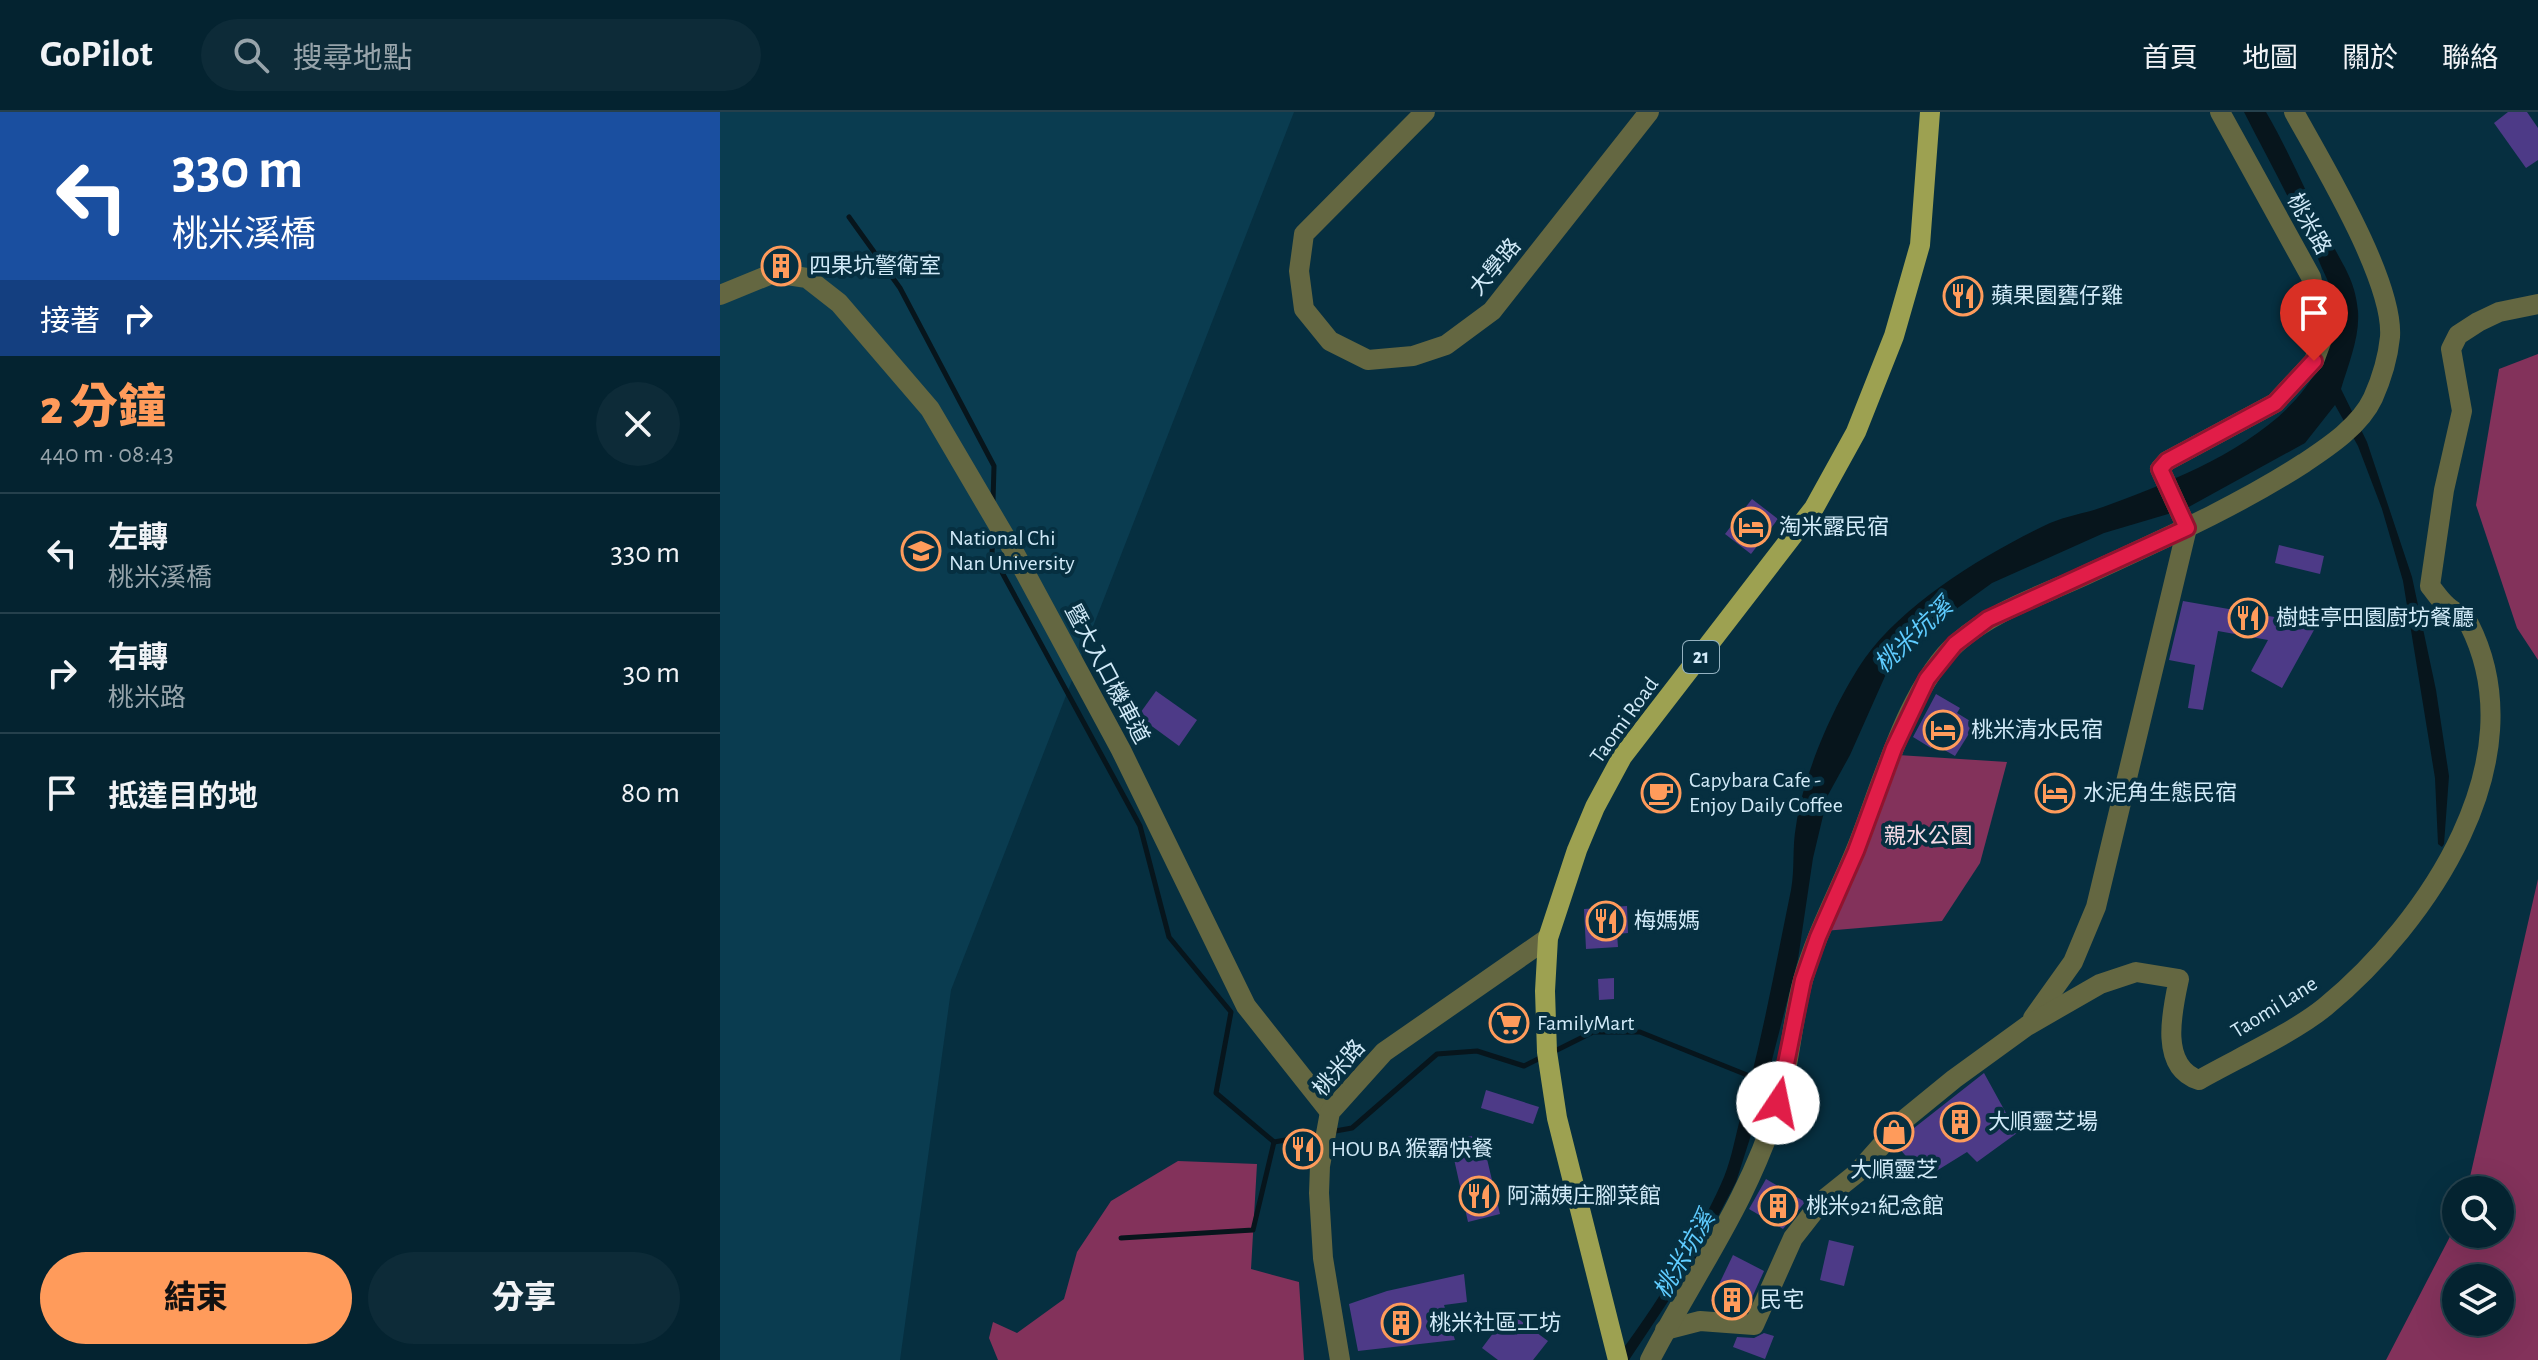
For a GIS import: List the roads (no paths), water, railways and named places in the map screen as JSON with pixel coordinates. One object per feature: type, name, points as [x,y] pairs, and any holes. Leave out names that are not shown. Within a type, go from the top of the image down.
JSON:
[{"type":"main road","name":"Taomi Road","points":[[1548,938],[1583,836],[1622,757],[1814,508],[1856,432],[1894,336],[1920,245],[1930,112]]},
{"type":"main road","name":"21","points":[[1548,938],[1545,991],[1549,1066],[1563,1151],[1618,1360]]},
{"type":"street","name":"大學路","points":[[1425,112],[1304,234],[1299,271],[1304,309],[1330,341],[1368,360],[1413,356],[1446,345],[1492,311],[1649,112]]},
{"type":"street","name":"桃米路","points":[[2184,523],[2160,469],[2167,461],[2275,403],[2314,361],[2321,342],[2322,324],[2311,277],[2220,112]]},
{"type":"street","points":[[1650,1360],[1701,1273],[1748,1183],[1778,1103],[1803,980],[1825,916],[1856,851],[1894,748],[1927,679],[1955,644],[1988,619],[2274,482],[2331,445],[2372,401],[2391,333],[2378,279],[2348,211],[2294,112]]},
{"type":"street","name":"暨大入口機車道","points":[[720,295],[774,273],[807,278],[839,303],[930,409],[1014,552],[1121,750],[1246,1006],[1330,1112]]},
{"type":"street","name":"Taomi Lane","points":[[1665,1330],[1700,1321],[1754,1325],[1793,1238],[1822,1201],[1857,1173],[1905,1119],[1988,1052],[2100,984],[2136,972],[2179,979],[2172,1013],[2177,1066],[2186,1076],[2199,1080],[2324,1008],[2382,952],[2429,898],[2466,837],[2485,793],[2494,755],[2496,700],[2492,678],[2468,621],[2446,605],[2430,586],[2444,490],[2462,411],[2451,349],[2458,335],[2478,322],[2499,312],[2538,304]]},
{"type":"street","points":[[2027,1026],[2073,962],[2096,907],[2184,523]]},
{"type":"street","name":"桃米路","points":[[1340,1360],[1323,1258],[1319,1193],[1320,1166],[1330,1112],[1384,1052],[1548,938]]},
{"type":"water","name":"桃米坑溪","points":[[2244,112],[2266,112],[2354,290],[2358,311],[2357,331],[2341,389],[2367,442],[2412,577],[2436,690],[2449,776],[2444,844],[2442,847],[2438,844],[2435,778],[2403,581],[2382,509],[2358,446],[2335,405],[2305,443],[2185,509],[2104,533],[1992,583],[1930,628],[1886,674],[1850,755],[1828,795],[1813,858],[1798,959],[1759,1110],[1736,1182],[1693,1264],[1629,1360],[1614,1360],[1672,1275],[1727,1169],[1754,1065],[1791,890],[1800,806],[1813,762],[1832,717],[1865,658],[1902,617],[1949,580],[2050,523],[2103,507],[2218,458],[2255,435],[2288,408],[2313,376],[2329,340],[2332,293],[2301,223]]},
{"type":"waterway","points":[[849,217],[900,288],[994,466],[993,501]]},
{"type":"waterway","points":[[993,531],[992,554],[1140,826],[1169,937],[1231,1012],[1216,1093],[1274,1142],[1320,1134]]},
{"type":"waterway","points":[[1553,1052],[1593,1032],[1640,1032],[1757,1079]]},
{"type":"waterway","points":[[1330,1132],[1352,1128],[1437,1054],[1477,1051],[1524,1066],[1544,1056]]},
{"type":"waterway","points":[[1121,1238],[1253,1230],[1274,1142]]},
{"type":"place","name":"四果坑警衛室","points":[[781,266]]},
{"type":"place","name":"蘋果園甕仔雞","points":[[1963,296]]},
{"type":"place","name":"淘米露民宿","points":[[1751,527]]},
{"type":"place","name":"National Chi Nan University","points":[[921,551]]},
{"type":"place","name":"樹蛙亭田園廚坊餐廳","points":[[2248,618]]},
{"type":"place","name":"桃米清水民宿","points":[[1943,730]]},
{"type":"place","name":"Capybara Cafe - Enjoy Daily Coffee","points":[[1661,793]]},
{"type":"place","name":"水泥角生態民宿","points":[[2055,793]]},
{"type":"place","name":"梅媽媽","points":[[1606,921]]},
{"type":"place","name":"FamilyMart","points":[[1509,1023]]},
{"type":"place","name":"大順靈芝場","points":[[1960,1122]]},
{"type":"place","name":"大順靈芝","points":[[1894,1132]]},
{"type":"place","name":"HOU BA 猴霸快餐","points":[[1303,1149]]},
{"type":"place","name":"阿滿姨庄腳菜館","points":[[1479,1196]]},
{"type":"place","name":"桃米921紀念館","points":[[1778,1206]]},
{"type":"place","name":"民宅","points":[[1732,1300]]},
{"type":"place","name":"桃米社區工坊","points":[[1401,1323]]},
{"type":"park label","name":"親水公園","points":[[1928,836]]}]
